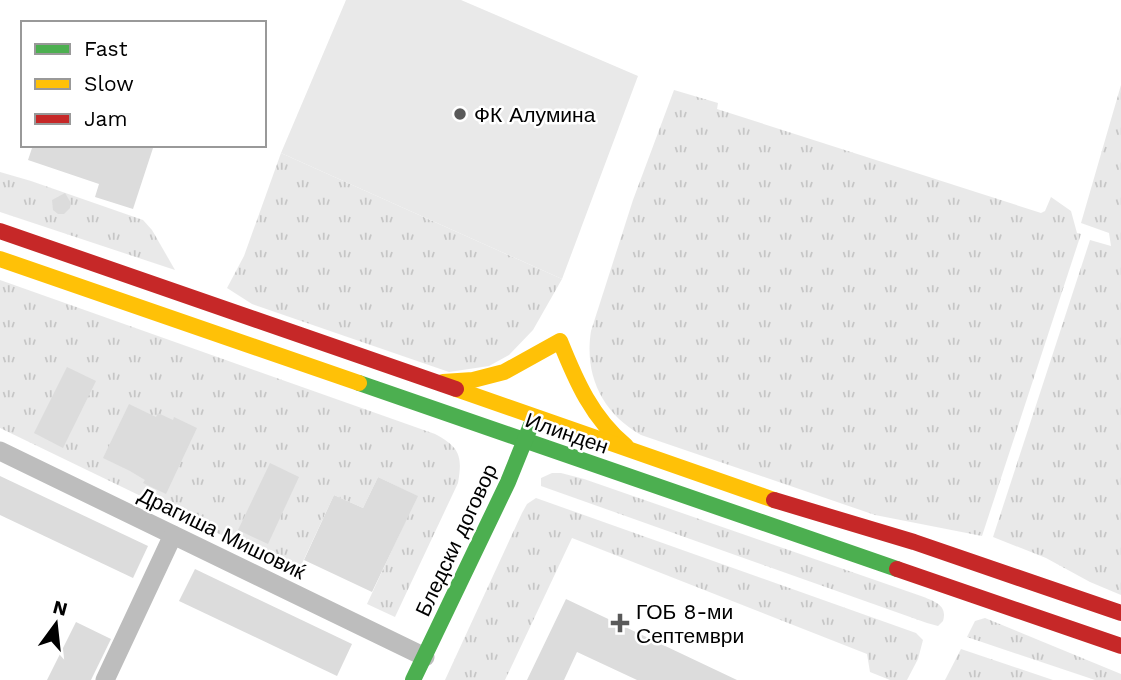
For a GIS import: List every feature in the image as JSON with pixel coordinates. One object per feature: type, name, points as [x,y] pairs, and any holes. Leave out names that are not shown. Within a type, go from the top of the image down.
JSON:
[{"type":"street","name":"Илинден","points":[[0,231],[207,301],[640,455],[785,504],[952,555],[1121,613]]},
{"type":"street","name":"Илинден","points":[[0,259],[1121,646]]},
{"type":"street","points":[[431,381],[454,382],[498,373],[521,364],[542,349],[560,341],[579,386],[603,426],[640,455]]},
{"type":"street","name":"Бледски договор","points":[[413,680],[508,482],[534,417]]},
{"type":"street","name":"Драгиша Мишовиќ","points":[[0,451],[425,657]]},
{"type":"street","points":[[105,680],[173,535]]},
{"type":"green space","name":"ФК Алумина","points":[[346,0],[461,0],[638,76],[562,279],[281,153]]},
{"type":"green space","points":[[1121,85],[1121,595],[1046,558],[993,537],[1090,240],[1111,246],[1109,233],[1081,223]]},
{"type":"green space","points":[[674,90],[718,103],[717,109],[1041,213],[1045,211],[1051,197],[1071,211],[1077,233],[1081,234],[982,536],[875,515],[641,435],[627,426],[606,404],[593,377],[590,363],[591,331],[633,200]]},
{"type":"green space","points":[[281,153],[562,279],[533,330],[509,355],[489,366],[449,372],[252,304],[227,288],[244,256]]},
{"type":"green space","points":[[0,172],[143,220],[152,230],[175,270],[0,212]]},
{"type":"green space","points":[[0,280],[435,434],[449,443],[459,459],[458,483],[395,617],[367,604],[417,496],[378,477],[363,508],[334,495],[298,572],[0,428]]},
{"type":"green space","points":[[552,473],[584,479],[921,596],[942,607],[943,621],[938,626],[927,623],[541,486],[541,478]]},
{"type":"green space","points":[[536,498],[916,633],[923,640],[918,659],[907,680],[890,680],[870,672],[867,654],[572,538],[505,680],[445,680],[522,513],[527,504]]},
{"type":"green space","points":[[985,618],[1121,674],[1121,680],[1095,680],[967,637],[975,621]]},
{"type":"green space","points":[[961,649],[1053,680],[945,680]]},
{"type":"building","points":[[32,147],[153,147],[133,209],[95,197],[99,184],[28,160]]},
{"type":"building","points":[[65,193],[71,203],[70,208],[64,214],[58,214],[53,210],[52,200]]},
{"type":"building","points":[[67,367],[96,381],[63,448],[34,433]]},
{"type":"building","points":[[129,404],[156,417],[158,413],[173,420],[174,417],[197,428],[166,494],[143,483],[145,480],[130,471],[103,458]]},
{"type":"building","points":[[270,463],[299,477],[268,544],[238,530]]},
{"type":"building","points":[[0,476],[148,546],[133,578],[0,515]]},
{"type":"building","points":[[378,477],[418,496],[372,592],[304,560],[334,495],[363,508]]},
{"type":"building","points":[[195,569],[352,644],[337,676],[179,601]]},
{"type":"building","points":[[566,599],[737,680],[637,680],[577,652],[564,680],[527,680]]},
{"type":"building","points":[[76,622],[111,639],[91,680],[47,680]]},
{"type":"traffic: fast","points":[[359,383],[897,569]]},
{"type":"traffic: fast","points":[[413,680],[508,482],[531,425]]},
{"type":"traffic: slow","points":[[0,259],[359,383]]},
{"type":"traffic: slow","points":[[443,382],[473,380],[504,372],[560,341],[594,411],[626,446]]},
{"type":"traffic: slow","points":[[456,389],[774,500]]},
{"type":"traffic: jam","points":[[0,231],[456,389]]},
{"type":"traffic: jam","points":[[774,500],[914,542],[1121,613]]},
{"type":"traffic: jam","points":[[897,569],[1121,646]]},
{"type":"place","name":"ФК Алумина","points":[[460,114]]},
{"type":"place","name":"ГОБ 8-ми Септември","points":[[620,623]]}]
